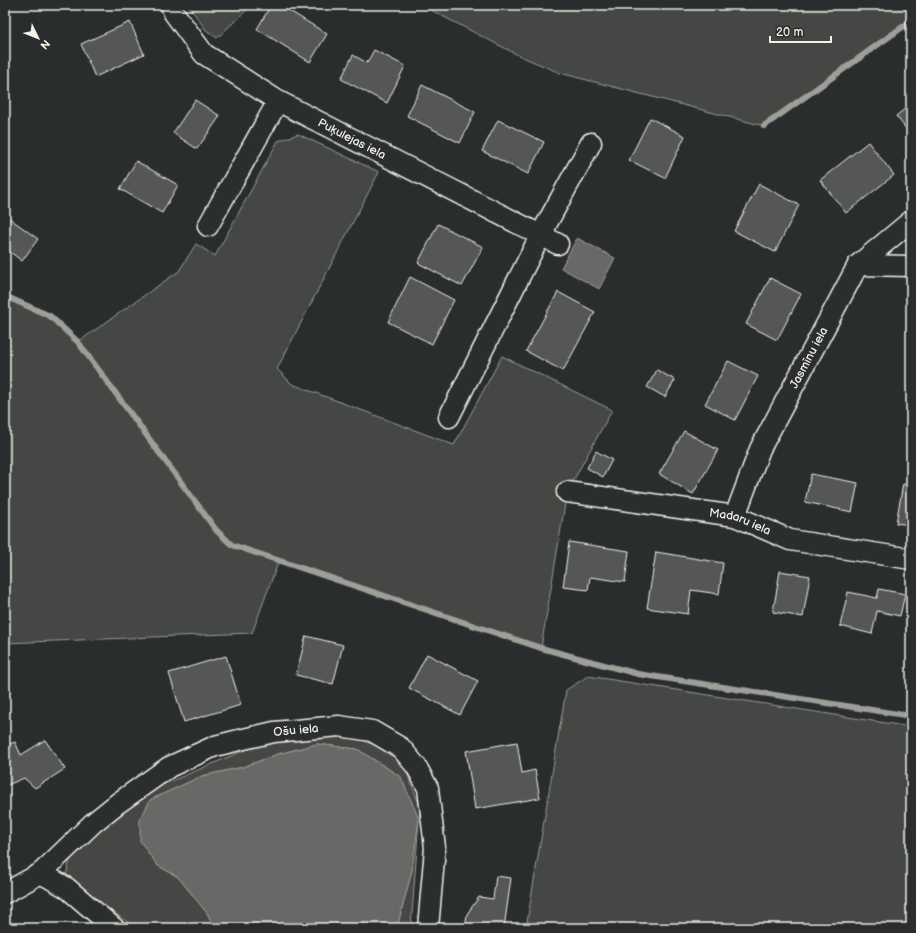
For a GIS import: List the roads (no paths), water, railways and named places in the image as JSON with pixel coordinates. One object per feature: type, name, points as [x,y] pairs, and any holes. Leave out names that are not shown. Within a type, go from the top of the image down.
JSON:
[{"type":"street","name":"Puķulejas iela","points":[[171,5],[174,13],[204,54],[278,100],[549,240]]},
{"type":"street","points":[[208,226],[278,100]]},
{"type":"street","points":[[449,417],[549,240],[591,142]]},
{"type":"street","name":"Jasmīnu iela","points":[[735,516],[760,449],[858,265],[911,220]]},
{"type":"street","points":[[858,265],[911,266]]},
{"type":"street","name":"Madaru iela","points":[[567,492],[735,516],[790,540],[911,559]]},
{"type":"street","name":"Ošu iela","points":[[5,893],[41,873],[72,843],[118,803],[169,767],[215,746],[274,732],[339,726],[372,731],[401,748],[416,766],[428,788],[435,848],[428,928]]},
{"type":"street","points":[[41,873],[67,888],[114,928]]},
{"type":"waterway","points":[[764,126],[911,21]]},
{"type":"waterway","points":[[5,296],[50,316],[78,342],[216,530],[232,545],[541,648],[638,674],[911,716]]}]
